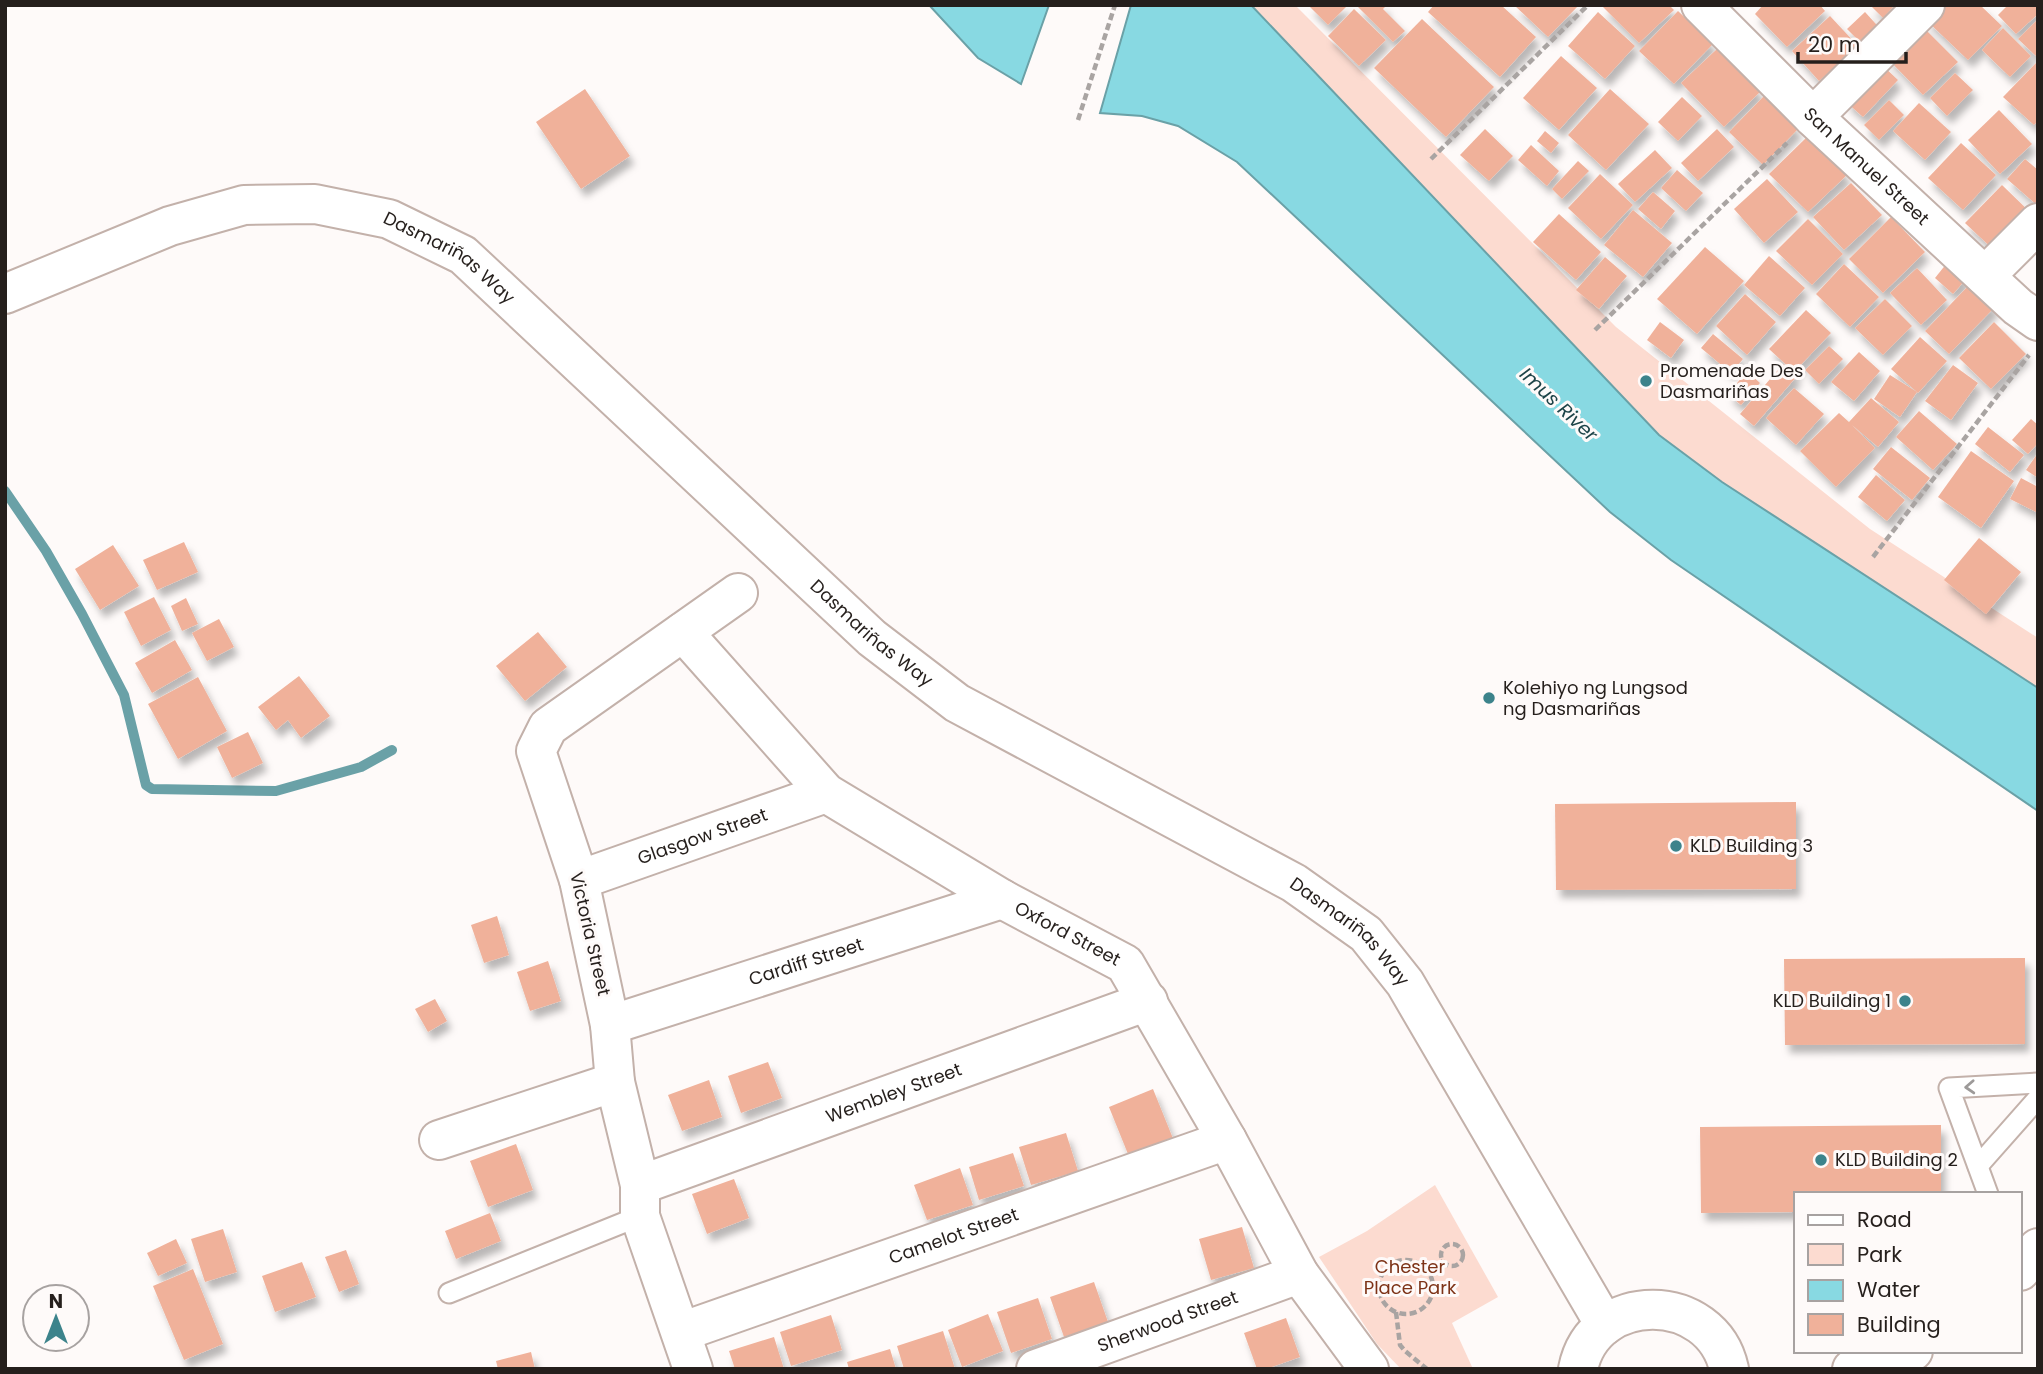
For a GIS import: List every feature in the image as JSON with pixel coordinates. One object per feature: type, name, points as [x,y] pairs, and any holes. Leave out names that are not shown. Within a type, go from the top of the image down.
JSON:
[{"type":"street","name":"San Manuel Street","points":[[1701,5],[1813,117],[2018,307],[2034,337]]},
{"type":"street","points":[[1813,117],[1925,5]]},
{"type":"street","name":"Dasmariñas Way","points":[[5,294],[170,226],[244,205],[315,204],[389,219],[463,255],[872,638],[957,703],[1294,883],[1366,934],[1405,983],[1605,1325]]},
{"type":"street","points":[[1985,276],[2038,223]]},
{"type":"street","name":"Victoria Street","points":[[693,1369],[640,1200],[615,1082],[610,1025],[579,880],[536,751],[548,727],[738,593]]},
{"type":"street","name":"Oxford Street","points":[[683,632],[826,793],[1002,899],[1125,964],[1227,1140],[1299,1273],[1369,1369]]},
{"type":"street","name":"Glasgow Street","points":[[579,880],[826,793]]},
{"type":"street","name":"Cardiff Street","points":[[610,1025],[1002,899]]},
{"type":"street","name":"Wembley Street","points":[[640,1200],[1148,1001]]},
{"type":"street","points":[[439,1140],[615,1082]]},
{"type":"street","name":"Camelot Street","points":[[681,1332],[1227,1140]]},
{"type":"street","points":[[2022,1268],[2038,1248]]},
{"type":"street","name":"Sherwood Street","points":[[1037,1369],[1299,1273]]},
{"type":"street","points":[[1578,1369],[1590,1342],[1605,1325],[1623,1314],[1643,1309],[1664,1309],[1685,1315],[1703,1325],[1717,1340],[1730,1369]]},
{"type":"street","points":[[1852,1369],[1906,1353]]},
{"type":"lane","points":[[1988,1192],[1949,1088],[2038,1083]]},
{"type":"lane","points":[[1978,1166],[2038,1098]]},
{"type":"lane","points":[[449,1293],[640,1200]]},
{"type":"path","points":[[1078,120],[1115,5]]},
{"type":"path","points":[[1431,159],[1588,5]]},
{"type":"path","points":[[1595,330],[1813,117]]},
{"type":"path","points":[[1873,557],[2034,337]]},
{"type":"path","points":[[1450,1244],[1462,1249],[1464,1256],[1455,1266],[1448,1266],[1443,1261],[1441,1254],[1450,1244]]},
{"type":"path","points":[[1400,1260],[1412,1260],[1421,1263],[1429,1271],[1433,1280],[1431,1299],[1416,1312],[1396,1312],[1384,1302],[1380,1281],[1391,1264],[1400,1260]]},
{"type":"path","points":[[1429,1271],[1443,1261]]},
{"type":"path","points":[[1396,1312],[1400,1345],[1427,1369]]},
{"type":"green space","name":"Promenade Des Dasmariñas","points":[[1251,5],[1295,5],[1616,327],[1870,529],[2038,638],[2038,688],[1722,482],[1659,435]]},
{"type":"green space","name":"Chester Place Park","points":[[1435,1185],[1498,1297],[1452,1323],[1473,1369],[1401,1369],[1377,1344],[1319,1257],[1367,1231]]},
{"type":"water","points":[[929,5],[1049,5],[1021,84],[978,58]]},
{"type":"water","name":"Imus River","points":[[1131,5],[1251,5],[1659,435],[1722,482],[2038,688],[2038,811],[1671,560],[1610,512],[1237,162],[1178,126],[1142,116],[1100,113]]},
{"type":"building","points":[[1308,5],[1348,5],[1328,25]]},
{"type":"building","points":[[1356,5],[1387,5],[1383,9],[1405,31],[1393,42]]},
{"type":"building","points":[[1434,5],[1501,5],[1536,37],[1500,77],[1428,12]]},
{"type":"building","points":[[1514,5],[1579,5],[1548,37]]},
{"type":"building","points":[[1604,5],[1669,5],[1674,10],[1639,43]]},
{"type":"building","points":[[1763,5],[1820,5],[1825,11],[1787,47],[1755,14]]},
{"type":"building","points":[[1870,5],[1895,5],[1883,18]]},
{"type":"building","points":[[1941,5],[1980,5],[2002,26],[1968,60],[1926,20]]},
{"type":"building","points":[[2008,5],[2038,5],[2038,14],[2016,34],[1998,15]]},
{"type":"building","points":[[1354,9],[1386,40],[1359,66],[1328,36]]},
{"type":"building","points":[[1678,11],[1713,44],[1674,84],[1639,51]]},
{"type":"building","points":[[1598,12],[1635,46],[1605,79],[1568,46]]},
{"type":"building","points":[[1865,12],[1885,34],[1868,50],[1847,29]]},
{"type":"building","points":[[1830,16],[1858,46],[1819,81],[1792,51]]},
{"type":"building","points":[[1422,19],[1494,87],[1446,137],[1374,68]]},
{"type":"building","points":[[2038,19],[2038,55],[2037,57],[2018,39]]},
{"type":"building","points":[[1921,25],[1958,62],[1923,95],[1887,58]]},
{"type":"building","points":[[2003,28],[2031,56],[2010,77],[1982,50]]},
{"type":"building","points":[[1717,49],[1760,92],[1724,127],[1681,83]]},
{"type":"building","points":[[1561,56],[1597,88],[1559,130],[1523,98]]},
{"type":"building","points":[[2036,63],[2038,121],[2034,125],[2003,97]]},
{"type":"building","points":[[1881,64],[1898,80],[1863,117],[1845,101]]},
{"type":"building","points":[[1955,73],[1973,90],[1947,116],[1930,98]]},
{"type":"building","points":[[585,89],[630,156],[581,189],[536,122]]},
{"type":"building","points":[[1610,89],[1649,124],[1606,170],[1568,135]]},
{"type":"building","points":[[1764,96],[1798,129],[1763,165],[1729,132]]},
{"type":"building","points":[[1682,97],[1702,116],[1678,141],[1658,122]]},
{"type":"building","points":[[1889,100],[1904,115],[1879,140],[1864,125]]},
{"type":"building","points":[[1919,103],[1951,132],[1925,160],[1893,131]]},
{"type":"building","points":[[1999,110],[2032,144],[2000,174],[1968,140]]},
{"type":"building","points":[[1485,129],[1513,156],[1489,181],[1460,155]]},
{"type":"building","points":[[1717,129],[1734,147],[1698,181],[1681,163]]},
{"type":"building","points":[[1545,131],[1559,143],[1551,153],[1537,141]]},
{"type":"building","points":[[1808,136],[1847,175],[1808,212],[1769,174]]},
{"type":"building","points":[[1961,143],[1996,175],[1963,210],[1928,178]]},
{"type":"building","points":[[1531,145],[1559,171],[1547,186],[1518,160]]},
{"type":"building","points":[[1655,150],[1672,168],[1635,202],[1618,184]]},
{"type":"building","points":[[2025,159],[2038,170],[2038,206],[2007,179]]},
{"type":"building","points":[[1578,161],[1589,171],[1562,199],[1552,189]]},
{"type":"building","points":[[1677,170],[1703,193],[1686,211],[1661,188]]},
{"type":"building","points":[[1600,174],[1633,205],[1601,239],[1568,208]]},
{"type":"building","points":[[1767,179],[1798,212],[1764,243],[1734,209]]},
{"type":"building","points":[[1851,183],[1882,215],[1844,250],[1813,217]]},
{"type":"building","points":[[2002,185],[2035,217],[1998,254],[1965,223]]},
{"type":"building","points":[[1653,192],[1675,211],[1661,229],[1638,209]]},
{"type":"building","points":[[1633,210],[1672,243],[1643,277],[1604,245]]},
{"type":"building","points":[[1559,214],[1601,252],[1576,280],[1533,242]]},
{"type":"building","points":[[1891,217],[1925,252],[1883,293],[1849,259]]},
{"type":"building","points":[[1808,219],[1843,254],[1812,285],[1776,251]]},
{"type":"building","points":[[1705,247],[1744,281],[1697,334],[1657,299]]},
{"type":"building","points":[[1769,256],[1805,288],[1780,316],[1744,285]]},
{"type":"building","points":[[1605,257],[1627,276],[1599,309],[1576,290]]},
{"type":"building","points":[[1947,263],[1967,278],[1953,294],[1935,278]]},
{"type":"building","points":[[1844,264],[1879,297],[1850,327],[1816,294]]},
{"type":"building","points":[[1917,268],[1947,300],[1921,325],[1890,293]]},
{"type":"building","points":[[1970,284],[1995,307],[1949,354],[1925,331]]},
{"type":"building","points":[[1745,294],[1776,322],[1747,355],[1716,326]]},
{"type":"building","points":[[1885,299],[1912,326],[1883,355],[1855,328]]},
{"type":"building","points":[[1806,310],[1831,333],[1794,372],[1769,349]]},
{"type":"building","points":[[1660,322],[1684,340],[1671,358],[1647,340]]},
{"type":"building","points":[[1994,322],[2026,354],[1991,389],[1959,358]]},
{"type":"building","points":[[1713,334],[1743,359],[1731,373],[1701,348]]},
{"type":"building","points":[[1920,337],[1947,361],[1918,393],[1891,369]]},
{"type":"building","points":[[1829,346],[1843,359],[1819,384],[1805,370]]},
{"type":"building","points":[[1859,352],[1880,371],[1854,401],[1831,382]]},
{"type":"building","points":[[1783,364],[1797,376],[1754,426],[1740,414]]},
{"type":"building","points":[[1953,365],[1978,383],[1951,420],[1925,401]]},
{"type":"building","points":[[1747,371],[1760,383],[1741,405],[1728,394]]},
{"type":"building","points":[[1890,375],[1917,392],[1900,417],[1874,399]]},
{"type":"building","points":[[1794,388],[1824,414],[1796,445],[1766,418]]},
{"type":"building","points":[[1871,398],[1899,422],[1878,447],[1852,425],[1875,448],[1836,487],[1800,451],[1839,413],[1849,422]]},
{"type":"building","points":[[1919,411],[1957,444],[1933,470],[1896,437]]},
{"type":"building","points":[[2031,419],[2038,425],[2038,443],[2028,454],[2012,440]]},
{"type":"building","points":[[1988,427],[2024,455],[2010,472],[1975,444]]},
{"type":"building","points":[[1891,447],[1930,478],[1912,500],[1873,469]]},
{"type":"building","points":[[1971,451],[2014,481],[1981,528],[1938,497]]},
{"type":"building","points":[[2038,453],[2038,478],[2026,470]]},
{"type":"building","points":[[1876,475],[1905,500],[1887,521],[1858,497]]},
{"type":"building","points":[[2021,478],[2038,487],[2038,513],[2010,499]]},
{"type":"building","points":[[1979,538],[2021,572],[1986,614],[1944,580]]},
{"type":"building","points":[[184,542],[198,572],[157,590],[143,560]]},
{"type":"building","points":[[113,545],[139,586],[100,610],[75,569]]},
{"type":"building","points":[[154,597],[171,630],[141,646],[124,612]]},
{"type":"building","points":[[186,598],[198,624],[182,631],[171,606]]},
{"type":"building","points":[[219,619],[234,647],[207,661],[192,633]]},
{"type":"building","points":[[538,632],[567,667],[525,701],[496,666]]},
{"type":"building","points":[[175,640],[192,670],[152,693],[135,663]]},
{"type":"building","points":[[299,676],[330,716],[301,738],[288,720],[276,730],[258,707]]},
{"type":"building","points":[[198,677],[227,731],[178,759],[148,704]]},
{"type":"building","points":[[248,732],[263,763],[232,778],[217,747]]},
{"type":"building","name":"KLD Building 3","points":[[1796,802],[1796,889],[1556,890],[1555,804]]},
{"type":"building","points":[[497,916],[509,955],[484,963],[471,925]]},
{"type":"building","name":"KLD Building 1","points":[[2025,958],[2025,1044],[1785,1045],[1784,959]]},
{"type":"building","points":[[548,961],[561,1001],[530,1011],[517,972]]},
{"type":"building","points":[[435,999],[447,1021],[428,1032],[415,1009]]},
{"type":"building","points":[[768,1062],[782,1098],[741,1113],[728,1076]]},
{"type":"building","points":[[709,1080],[722,1117],[682,1131],[668,1095]]},
{"type":"building","points":[[1153,1089],[1174,1141],[1130,1159],[1109,1107]]},
{"type":"building","name":"KLD Building 2","points":[[1941,1125],[1941,1192],[1794,1192],[1794,1212],[1701,1213],[1700,1127]]},
{"type":"building","points":[[1066,1133],[1078,1171],[1031,1185],[1019,1147]]},
{"type":"building","points":[[516,1144],[533,1190],[488,1207],[470,1161]]},
{"type":"building","points":[[1013,1153],[1024,1186],[979,1200],[969,1167]]},
{"type":"building","points":[[960,1168],[973,1205],[927,1220],[914,1185]]},
{"type":"building","points":[[734,1179],[749,1218],[707,1234],[692,1194]]},
{"type":"building","points":[[490,1213],[501,1241],[456,1259],[445,1231]]},
{"type":"building","points":[[1242,1227],[1254,1268],[1211,1280],[1199,1239]]},
{"type":"building","points":[[223,1229],[237,1272],[205,1282],[191,1239]]},
{"type":"building","points":[[176,1239],[187,1263],[158,1276],[147,1253]]},
{"type":"building","points":[[346,1250],[359,1284],[339,1292],[325,1257]]},
{"type":"building","points":[[302,1262],[316,1297],[275,1312],[262,1276]]},
{"type":"building","points":[[193,1269],[223,1344],[184,1360],[153,1286]]},
{"type":"building","points":[[1094,1282],[1108,1322],[1064,1337],[1050,1297]]},
{"type":"building","points":[[1038,1298],[1052,1339],[1011,1353],[997,1312]]},
{"type":"building","points":[[988,1314],[1003,1351],[962,1367],[948,1330]]},
{"type":"building","points":[[831,1315],[842,1350],[791,1366],[780,1332]]},
{"type":"building","points":[[1286,1318],[1300,1357],[1266,1369],[1257,1369],[1244,1333]]},
{"type":"building","points":[[943,1331],[955,1369],[904,1369],[897,1346]]},
{"type":"building","points":[[774,1337],[784,1369],[735,1369],[729,1351]]},
{"type":"building","points":[[890,1349],[896,1369],[849,1369],[847,1362]]},
{"type":"building","points":[[531,1352],[535,1369],[498,1369],[496,1361]]},
{"type":"waterway","points":[[5,491],[46,551],[124,695],[146,785],[152,789],[276,791],[361,767],[392,750]]},
{"type":"place","name":"Promenade Des Dasmariñas","points":[[1646,381]]},
{"type":"place","name":"Kolehiyo ng Lungsod ng Dasmariñas","points":[[1489,698]]},
{"type":"place","name":"KLD Building 3","points":[[1676,846]]},
{"type":"place","name":"KLD Building 1","points":[[1905,1001]]},
{"type":"place","name":"KLD Building 2","points":[[1821,1160]]}]
